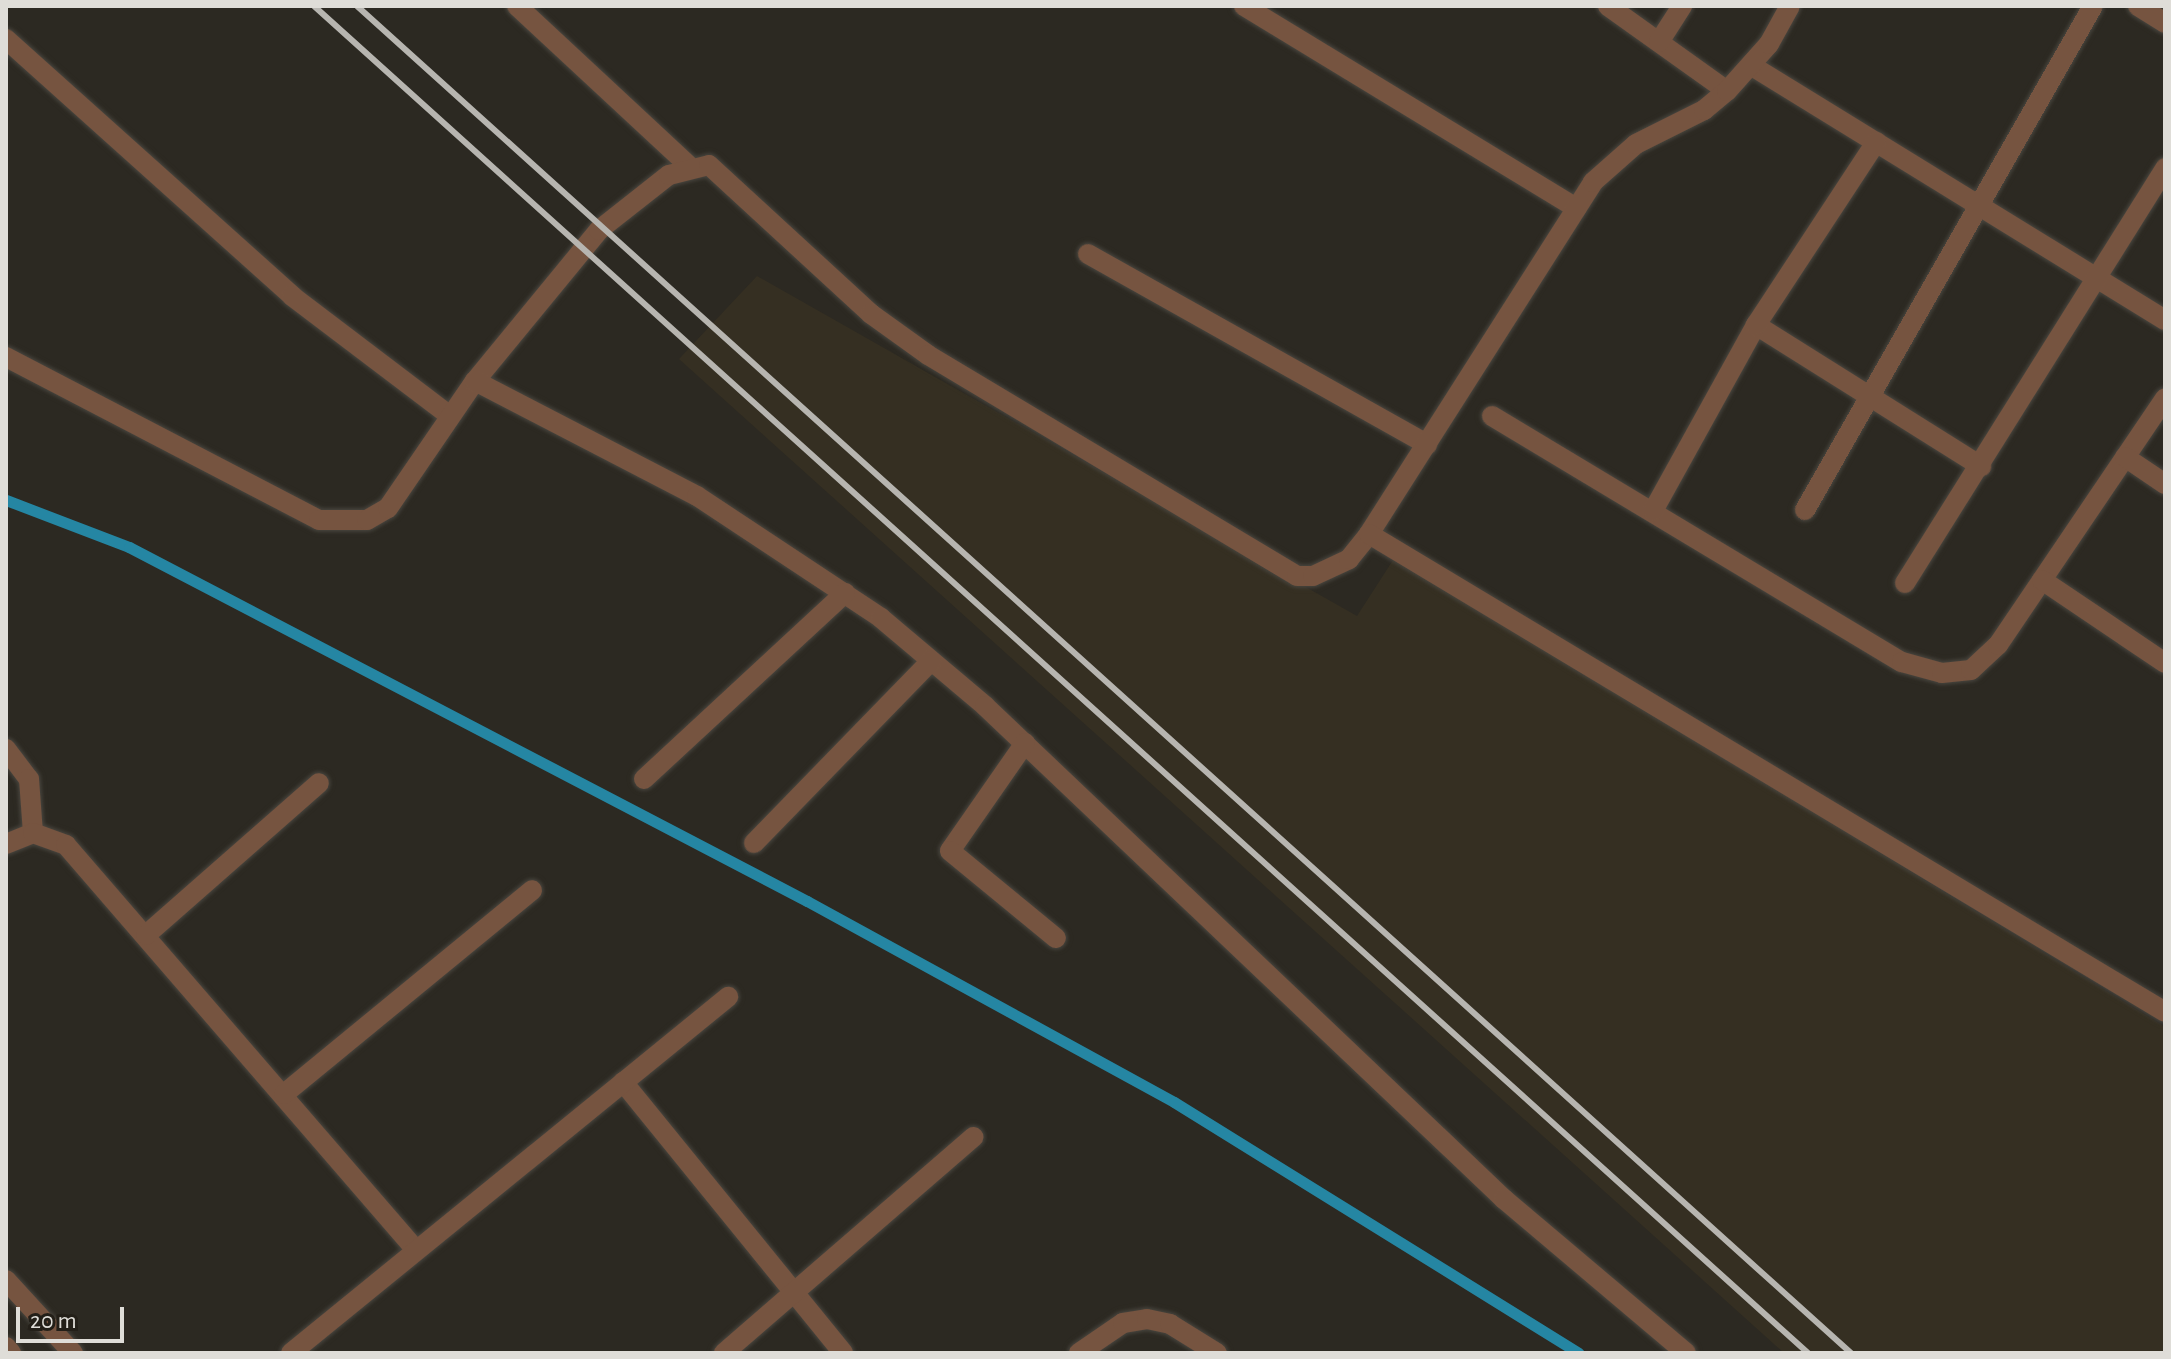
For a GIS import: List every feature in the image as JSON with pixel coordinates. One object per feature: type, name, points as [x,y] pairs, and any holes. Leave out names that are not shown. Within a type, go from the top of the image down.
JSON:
[{"type":"street","points":[[517,6],[689,166]]},
{"type":"street","points":[[1244,6],[1576,208]]},
{"type":"street","points":[[1608,6],[1727,91]]},
{"type":"street","points":[[1659,42],[1682,6]]},
{"type":"street","points":[[6,357],[319,520],[367,520],[388,508],[449,415],[599,230],[689,166],[709,165],[725,173],[871,314],[928,355],[1297,576],[1333,570],[1369,534],[1576,208],[1612,161],[1727,91],[1752,66],[1790,6]]},
{"type":"street","points":[[1805,510],[1981,207],[2093,6]]},
{"type":"street","points":[[2138,6],[2165,23]]},
{"type":"street","points":[[6,39],[292,296],[449,415]]},
{"type":"street","points":[[1752,66],[2165,320]]},
{"type":"street","points":[[1653,511],[1756,325],[1876,142]]},
{"type":"street","points":[[1905,583],[2165,168]]},
{"type":"street","points":[[1088,254],[1427,444]]},
{"type":"street","points":[[1756,325],[1981,466]]},
{"type":"street","points":[[475,381],[697,496],[845,593],[931,661],[1025,743],[1504,1199],[1686,1353]]},
{"type":"street","points":[[1492,416],[1902,662],[1942,673],[1971,670],[1998,645],[2165,398]]},
{"type":"street","points":[[2125,457],[2165,484]]},
{"type":"street","points":[[1369,534],[2165,1012]]},
{"type":"street","points":[[2042,580],[2165,663]]},
{"type":"street","points":[[644,779],[845,593]]},
{"type":"street","points":[[754,843],[931,661]]},
{"type":"street","points":[[1025,743],[950,851],[1056,938]]},
{"type":"street","points":[[6,749],[29,779],[33,833]]},
{"type":"street","points":[[146,935],[319,783]]},
{"type":"street","points":[[6,844],[33,833],[66,845],[416,1250]]},
{"type":"street","points":[[284,1094],[532,890]]},
{"type":"street","points":[[291,1353],[728,997]]},
{"type":"street","points":[[623,1082],[843,1353]]},
{"type":"street","points":[[724,1353],[973,1137]]},
{"type":"street","points":[[6,1280],[73,1353]]},
{"type":"street","points":[[1079,1353],[1123,1323],[1147,1319],[1170,1324],[1217,1353]]},
{"type":"street","points":[[6,1347],[11,1353]]},
{"type":"shaded area","points":[[757,276],[1357,616],[1395,557],[2165,1027],[2165,1353],[1784,1353],[679,359]]},
{"type":"waterway","points":[[6,500],[129,547],[807,901],[1174,1102],[1579,1353]]},
{"type":"railway","points":[[314,6],[1808,1353]]},
{"type":"railway","points":[[357,6],[1851,1353]]}]
